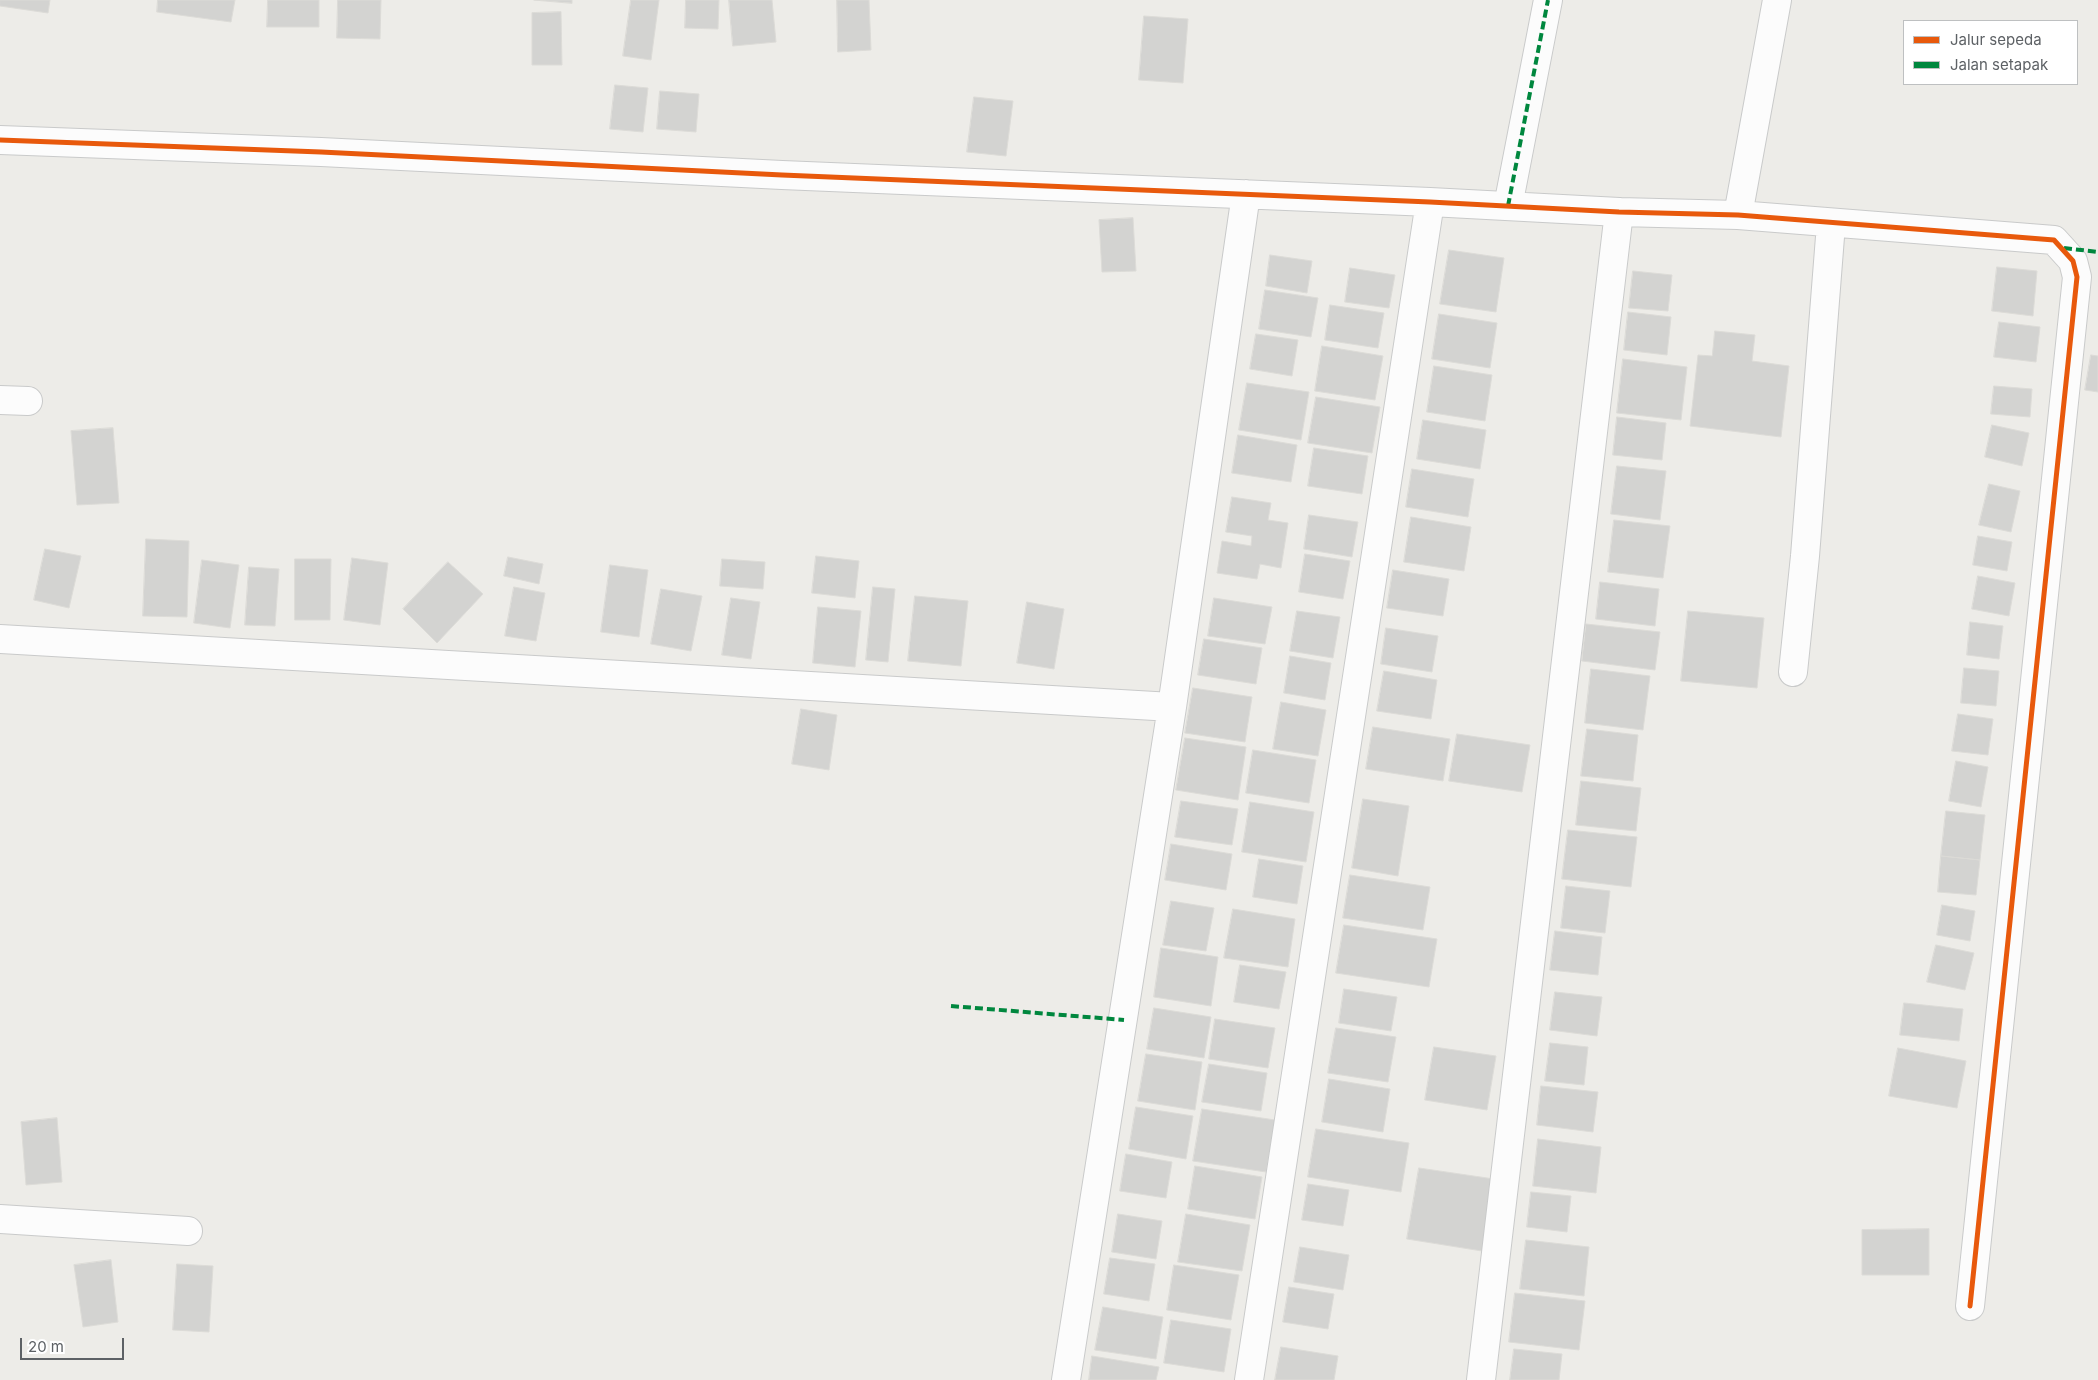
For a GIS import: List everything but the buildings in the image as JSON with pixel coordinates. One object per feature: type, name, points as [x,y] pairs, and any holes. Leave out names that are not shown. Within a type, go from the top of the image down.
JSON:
[{"type":"street","points":[[1508,206],[1548,0]]},
{"type":"street","points":[[1738,215],[1777,0]]},
{"type":"street","points":[[0,140],[321,152],[782,175],[1430,202],[1619,212],[1738,215],[1831,224],[2054,240],[2073,261],[2077,277],[1970,1306]]},
{"type":"street","points":[[1066,1380],[1172,707],[1246,194]]},
{"type":"street","points":[[1249,1380],[1430,202]]},
{"type":"street","points":[[1481,1380],[1619,212]]},
{"type":"street","points":[[1793,672],[1805,556],[1831,224]]},
{"type":"street","points":[[0,400],[28,401]]},
{"type":"street","points":[[0,639],[1172,707]]},
{"type":"street","points":[[0,1219],[188,1231]]},
{"type":"marked path","points":[[1508,206],[1548,0]]},
{"type":"marked path","points":[[2064,248],[2098,252]]},
{"type":"marked path","points":[[951,1006],[1124,1020]]},
{"type":"cycle path","points":[[0,140],[321,152],[782,175],[1430,202],[1619,212],[1738,215],[2054,240],[2073,261],[2077,277],[1970,1306]]}]
